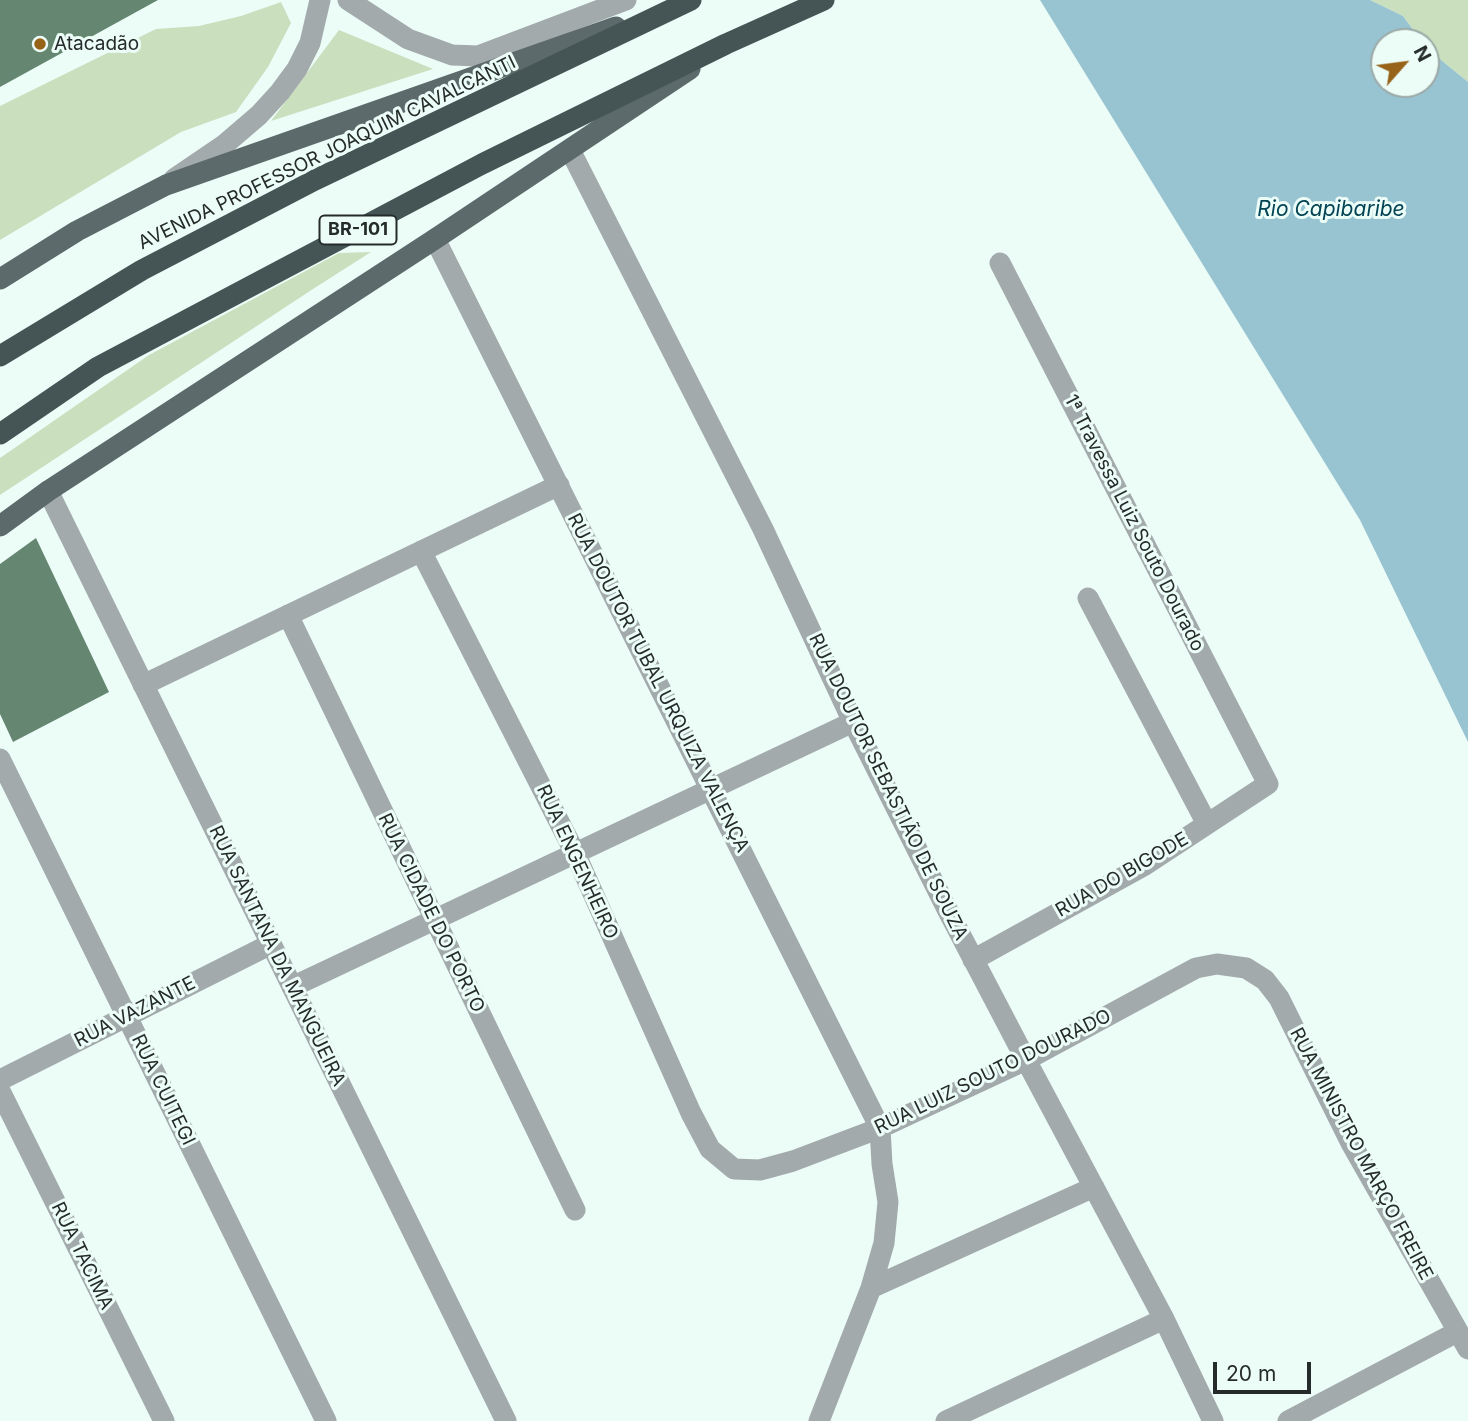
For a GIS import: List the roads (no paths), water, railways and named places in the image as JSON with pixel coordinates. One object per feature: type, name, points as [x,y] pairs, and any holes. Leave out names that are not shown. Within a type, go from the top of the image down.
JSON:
[{"type":"highway","name":"BR-101","points":[[0,434],[98,367],[482,164],[726,44],[824,0]]},
{"type":"highway","name":"AVENIDA PROFESSOR JOAQUIM CAVALCANTI","points":[[0,356],[142,270],[290,193],[686,2]]},
{"type":"main road","name":"AVENIDA PROFESSOR JOAQUIM CAVALCANTI","points":[[0,279],[77,231],[166,185],[686,2]]},
{"type":"main road","points":[[0,526],[48,491],[570,150],[726,44]]},
{"type":"street","points":[[166,185],[224,145],[281,92],[310,43],[320,0]]},
{"type":"street","points":[[348,0],[408,39],[452,55],[478,56],[626,0]]},
{"type":"street","name":"RUA DOUTOR SEBASTIÃO DE SOUZA","points":[[570,150],[763,529],[853,722],[973,960],[1164,1318],[1213,1421]]},
{"type":"street","name":"RUA DOUTOR TUBAL URQUIZA VALENÇA","points":[[435,239],[880,1128]]},
{"type":"street","name":"1ª Travessa Luiz Souto Dourado","points":[[1000,262],[1268,784]]},
{"type":"street","points":[[143,685],[559,485]]},
{"type":"street","name":"RUA SANTANA DA MANGUEIRA","points":[[48,491],[506,1421]]},
{"type":"street","name":"RUA ENGENHEIRO","points":[[421,551],[575,853],[691,1113],[710,1149],[734,1169]]},
{"type":"street","points":[[1088,598],[1207,824]]},
{"type":"street","name":"RUA CIDADE DO PORTO","points":[[288,615],[575,1210]]},
{"type":"street","points":[[292,988],[853,722]]},
{"type":"street","name":"RUA CUITEGI","points":[[0,759],[326,1421]]},
{"type":"street","name":"RUA DO BIGODE","points":[[973,960],[1145,865],[1268,784]]},
{"type":"street","name":"RUA VAZANTE","points":[[0,1080],[271,944]]},
{"type":"street","name":"RUA LUIZ SOUTO DOURADO","points":[[734,1169],[760,1170],[793,1161],[880,1128],[1026,1060],[1196,968],[1217,964],[1246,968]]},
{"type":"street","name":"RUA MINISTRO MARÇO FREIRE","points":[[1246,968],[1265,980],[1279,998],[1351,1143],[1463,1340]]},
{"type":"street","name":"RUA TACIMA","points":[[0,1091],[164,1421]]},
{"type":"street","points":[[818,1421],[871,1288],[884,1243],[888,1202],[880,1128]]},
{"type":"street","points":[[871,1288],[1094,1187]]},
{"type":"street","points":[[946,1421],[1164,1318]]},
{"type":"street","points":[[1288,1421],[1463,1340]]},
{"type":"water","name":"Rio Capibaribe","points":[[1040,0],[1370,0],[1403,16],[1412,28],[1370,28],[1370,98],[1440,98],[1440,59],[1468,82],[1468,742],[1360,520]]},
{"type":"place","name":"Atacadão","points":[[40,44]]}]
